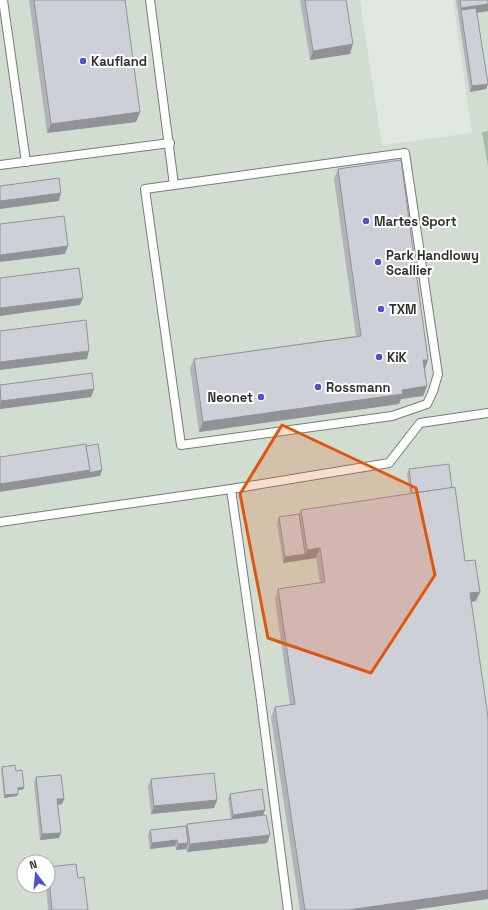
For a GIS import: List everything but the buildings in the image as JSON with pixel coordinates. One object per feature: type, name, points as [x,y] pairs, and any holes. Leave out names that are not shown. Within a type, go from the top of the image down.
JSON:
[{"type":"lane","points":[[3,0],[26,162]]},
{"type":"lane","points":[[150,0],[170,143],[174,185]]},
{"type":"lane","points":[[0,165],[170,143]]},
{"type":"lane","points":[[405,153],[438,374],[433,391],[426,404],[392,416],[181,445],[145,189],[174,185],[405,153]]},
{"type":"lane","points":[[0,522],[231,489],[389,463],[420,423],[488,413]]},
{"type":"lane","points":[[231,489],[260,693],[288,910]]},
{"type":"highlighted area","points":[[282,425],[416,488],[435,575],[371,673],[268,638],[240,494]]},
{"type":"shaded area","points":[[0,0],[360,0],[382,145],[472,133],[453,0],[488,0],[488,131],[482,132],[488,167],[488,910],[0,910]]},
{"type":"green space","points":[[488,131],[488,167],[482,132]]},
{"type":"place","name":"Kaufland","points":[[83,61]]},
{"type":"place","name":"Martes Sport","points":[[366,221]]},
{"type":"place","name":"Park Handlowy Scallier","points":[[378,262]]},
{"type":"place","name":"TXM","points":[[381,309]]},
{"type":"place","name":"KiK","points":[[379,357]]},
{"type":"place","name":"Rossmann","points":[[318,387]]},
{"type":"place","name":"Neonet","points":[[261,397]]}]
